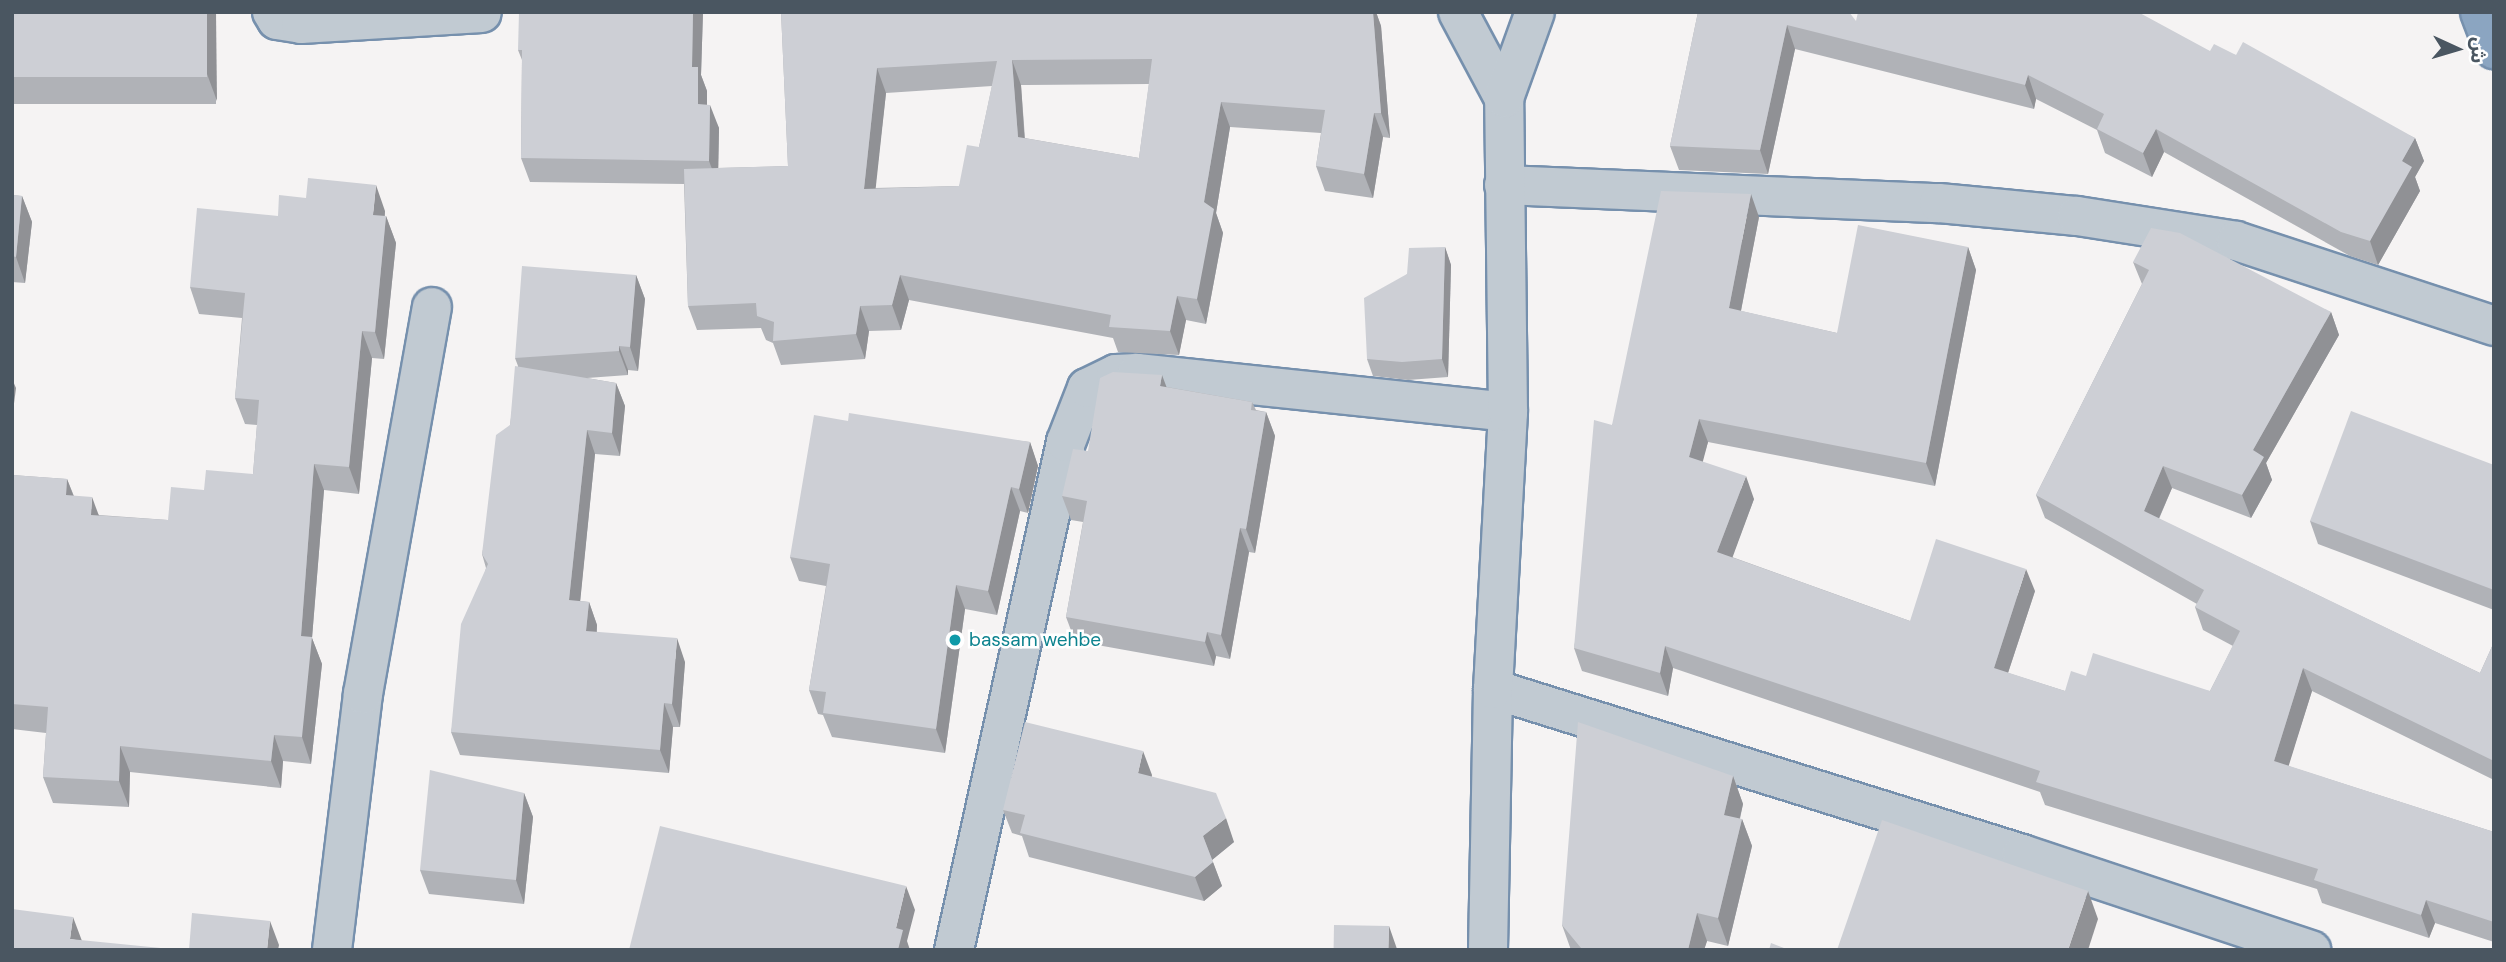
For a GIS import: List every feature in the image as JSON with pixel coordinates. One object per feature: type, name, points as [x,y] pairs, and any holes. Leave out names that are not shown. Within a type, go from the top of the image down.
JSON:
[{"type":"highway","points":[[2480,12],[2494,49]]},
{"type":"street","points":[[272,12],[277,20],[301,24],[482,13]]},
{"type":"street","points":[[1458,12],[1504,98]]},
{"type":"street","points":[[1488,950],[1493,689],[1508,412],[1504,98],[1535,12]]},
{"type":"street","points":[[1504,185],[1939,203],[2077,216],[2236,241],[2494,326]]},
{"type":"street","points":[[331,950],[363,694],[432,307]]},
{"type":"street","points":[[954,950],[1066,442],[1087,388],[1116,374],[1137,373],[1508,412]]},
{"type":"street","points":[[1493,689],[2022,854],[2311,950]]},
{"type":"building","points":[[12,12],[207,12],[207,77],[12,77]]},
{"type":"building","points":[[519,12],[693,12],[692,67],[698,67],[698,104],[710,105],[709,161],[521,158],[522,50],[518,50]]},
{"type":"building","points":[[781,12],[1373,12],[1381,113],[1374,113],[1364,174],[1316,166],[1325,110],[1221,102],[1204,202],[1214,209],[1197,299],[1177,296],[1170,331],[1109,327],[1111,315],[900,275],[892,305],[860,306],[856,334],[773,341],[774,322],[757,316],[756,303],[688,306],[684,169],[788,166]],"holes":[[[1152,59],[1139,158],[1018,137],[1012,60]],[[997,61],[979,147],[967,145],[959,186],[864,189],[877,68]]]},
{"type":"building","points":[[1698,12],[1849,12],[1856,21],[1858,12],[2138,12],[2210,51],[2214,44],[2236,55],[2243,42],[2415,138],[2402,161],[2412,167],[2370,241],[2341,232],[2156,129],[2143,153],[2097,129],[2104,114],[2028,75],[2025,85],[1787,25],[1760,150],[1670,146]]},
{"type":"building","points":[[308,178],[376,185],[373,215],[386,216],[375,332],[362,331],[349,467],[314,464],[301,636],[312,637],[302,737],[274,735],[271,761],[120,746],[119,781],[43,777],[48,707],[12,704],[12,475],[67,479],[66,495],[92,497],[91,515],[168,520],[171,487],[204,490],[206,470],[253,474],[259,400],[235,398],[245,293],[190,287],[197,208],[278,216],[279,195],[306,198]]},
{"type":"building","points":[[1661,191],[1751,194],[1729,308],[1837,333],[1858,225],[1968,247],[1926,463],[1699,419],[1689,457],[1746,476],[1717,552],[1910,621],[1936,539],[2026,569],[1994,668],[2065,691],[2071,671],[2086,676],[2093,653],[2210,691],[2240,631],[2195,607],[2204,590],[2036,495],[2149,270],[2133,262],[2151,228],[2180,233],[2331,312],[2253,450],[2264,457],[2242,495],[2163,466],[2144,511],[2480,673],[2494,642],[2494,761],[2303,668],[2274,761],[2494,832],[2494,922],[2426,900],[2421,915],[2314,880],[2318,869],[2036,782],[2040,771],[1665,646],[1660,673],[1574,648],[1594,420],[1612,425]]},
{"type":"building","points":[[12,195],[22,196],[16,257],[12,256]]},
{"type":"building","points":[[1445,247],[1442,359],[1402,362],[1367,359],[1364,298],[1407,274],[1409,248]]},
{"type":"building","points":[[522,266],[636,275],[630,347],[619,346],[619,351],[515,358]]},
{"type":"building","points":[[515,366],[616,383],[612,433],[587,430],[569,600],[589,602],[586,631],[677,638],[672,704],[664,703],[660,750],[451,732],[461,624],[488,564],[482,554],[496,435],[510,425]]},
{"type":"building","points":[[1113,372],[1162,375],[1160,386],[1252,402],[1251,410],[1266,412],[1246,529],[1240,528],[1221,635],[1207,632],[1205,642],[1066,617],[1087,501],[1062,496],[1073,449],[1088,451],[1100,378]]},
{"type":"building","points":[[2351,411],[2494,465],[2494,590],[2310,521]]},
{"type":"building","points":[[849,413],[1030,442],[1019,489],[1011,487],[988,591],[956,585],[936,729],[823,713],[826,692],[809,690],[830,564],[790,557],[814,415],[848,421]]},
{"type":"building","points":[[1025,722],[1143,751],[1138,773],[1216,793],[1226,818],[1203,836],[1213,862],[1195,877],[1020,833],[1025,815],[1003,810]]},
{"type":"building","points":[[1578,722],[1733,776],[1724,815],[1742,819],[1718,918],[1697,913],[1688,950],[1587,950],[1581,948],[1562,925]]},
{"type":"building","points":[[430,770],[524,793],[516,880],[420,870]]},
{"type":"building","points":[[1882,820],[2088,891],[2068,950],[1837,950]]},
{"type":"building","points":[[660,826],[906,886],[896,928],[903,930],[898,950],[629,950]]},
{"type":"building","points":[[12,909],[73,917],[70,939],[181,950],[12,950]]},
{"type":"building","points":[[192,913],[270,921],[267,950],[189,950]]},
{"type":"building","points":[[1334,925],[1389,926],[1389,950],[1334,950]]},
{"type":"building","points":[[1771,943],[1789,950],[1769,950]]},
{"type":"place","name":"bassam wehbe","points":[[955,640]]}]
